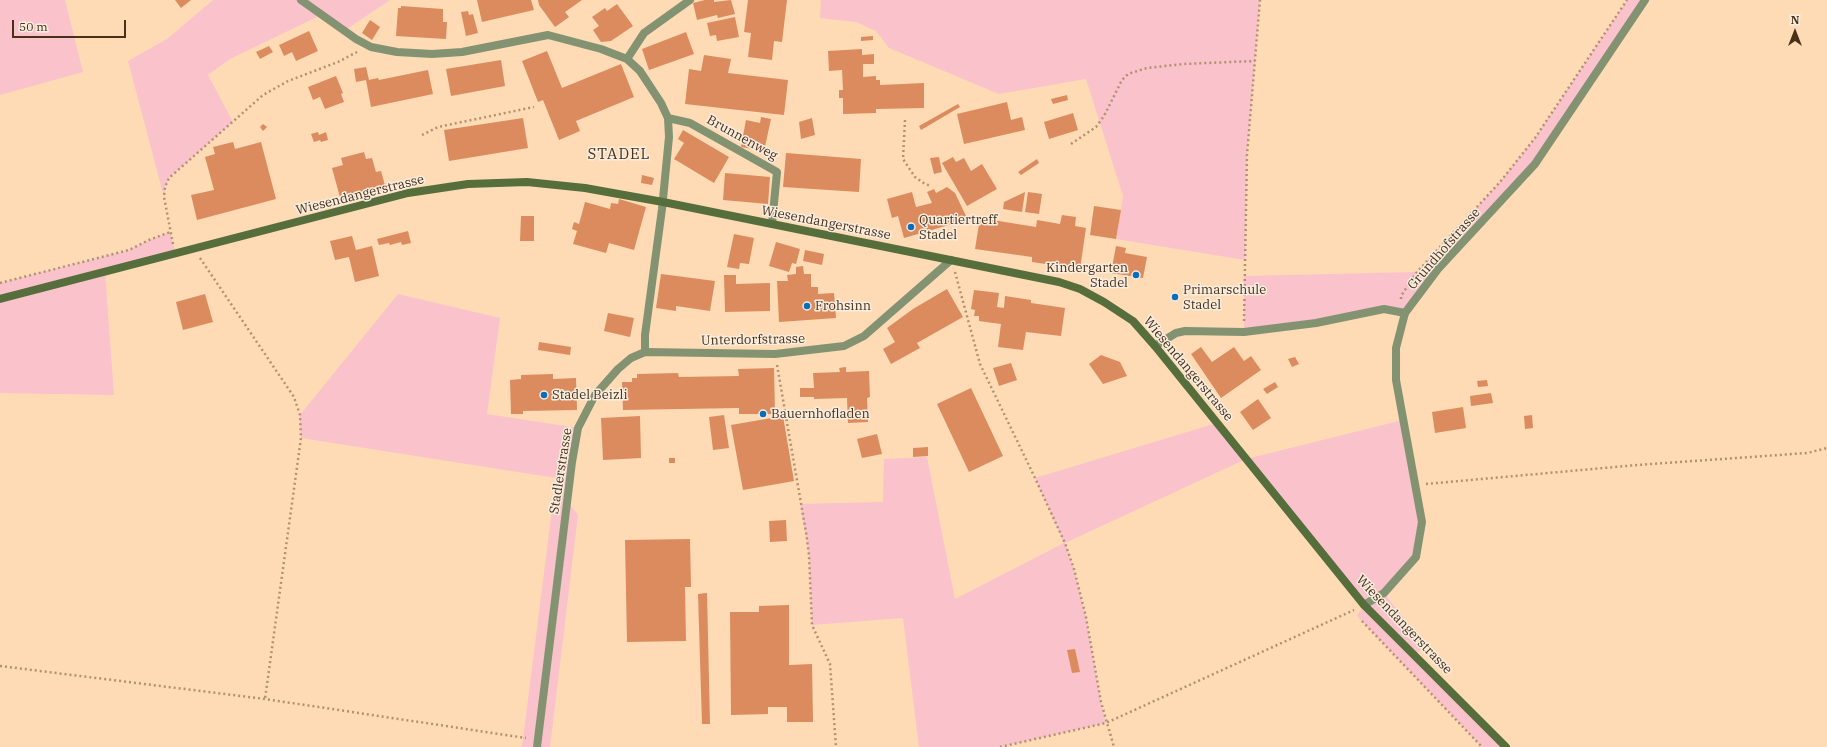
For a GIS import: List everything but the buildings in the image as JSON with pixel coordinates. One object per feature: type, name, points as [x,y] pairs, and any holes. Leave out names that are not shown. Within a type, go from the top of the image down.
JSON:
[{"type":"main road","name":"Wiesendangerstrasse","points":[[0,299],[408,193],[468,184],[527,182],[586,188],[663,202],[1059,282],[1080,289],[1119,311],[1133,321],[1156,346],[1364,605],[1506,747]]},
{"type":"street","points":[[301,0],[366,45],[397,52],[432,54],[462,52],[548,35],[592,45],[627,59],[640,71],[661,103],[668,118],[669,137],[663,202],[646,323],[645,352]]},
{"type":"street","points":[[627,59],[644,33],[690,0]]},
{"type":"street","name":"Grundhofstrasse","points":[[1364,605],[1384,593],[1416,556],[1422,522],[1396,380],[1396,348],[1405,313],[1438,269],[1535,164],[1645,0]]},
{"type":"street","name":"Brunnenweg","points":[[668,118],[690,123],[778,172],[772,224]]},
{"type":"street","name":"Unterdorfstrasse","points":[[645,352],[775,354],[844,346],[864,336],[951,260]]},
{"type":"street","points":[[1156,346],[1176,333],[1185,331],[1244,332],[1316,323],[1384,309],[1405,313]]},
{"type":"street","name":"Stadlerstrasse","points":[[537,743],[572,462],[578,428],[595,395],[618,369],[631,358],[645,352]]},
{"type":"path","points":[[1244,332],[1247,155],[1260,0]]},
{"type":"path","points":[[1405,313],[1401,296],[1416,272],[1500,182],[1531,143],[1627,0]]},
{"type":"path","points":[[0,283],[129,250],[170,232],[164,197],[165,187],[169,178],[263,95],[288,81],[338,62],[358,52],[366,45]]},
{"type":"path","points":[[1071,144],[1096,127],[1104,116],[1122,80],[1128,74],[1147,68],[1183,64],[1255,61]]},
{"type":"path","points":[[422,135],[438,127],[534,107]]},
{"type":"path","points":[[905,120],[903,159],[915,177],[931,186]]},
{"type":"path","points":[[951,260],[980,364],[1065,543],[1074,569],[1086,617],[1101,702],[1114,747]]},
{"type":"path","points":[[206,268],[294,397],[300,414],[301,438],[265,699]]},
{"type":"path","points":[[775,354],[806,532],[809,555],[812,625],[830,664],[836,747]]},
{"type":"path","points":[[1416,484],[1637,465],[1806,453],[1827,448]]},
{"type":"path","points":[[1000,747],[1106,723],[1364,605]]},
{"type":"path","points":[[1352,610],[1482,747]]},
{"type":"path","points":[[0,666],[265,699],[537,743]]},
{"type":"shaded area","points":[[0,0],[65,0],[83,72],[0,95]]},
{"type":"shaded area","points":[[213,0],[390,0],[344,31],[321,15],[230,59],[208,75],[233,122],[169,178],[165,187],[164,197],[128,61],[167,39]]},
{"type":"shaded area","points":[[821,0],[1260,0],[1247,155],[1245,260],[1116,239],[1123,196],[1086,79],[999,94],[889,48],[876,31],[856,22],[820,18]]},
{"type":"shaded area","points":[[1627,0],[1645,0],[1535,164],[1448,259],[1405,313],[1384,309],[1244,332],[1244,276],[1417,272],[1500,182],[1535,138]]},
{"type":"shaded area","points":[[170,232],[176,254],[105,272],[114,395],[0,393],[0,283],[129,250]]},
{"type":"shaded area","points":[[398,294],[500,318],[487,414],[578,428],[567,501],[578,515],[550,747],[522,747],[556,478],[301,438],[300,415]]},
{"type":"shaded area","points":[[1403,420],[1422,522],[1416,557],[1384,593],[1425,645],[1416,655],[1506,747],[1482,747],[1357,616],[1364,605],[1246,459]]},
{"type":"shaded area","points":[[1217,423],[1246,459],[1065,543],[1074,569],[1086,617],[1106,723],[1000,747],[919,747],[903,618],[812,625],[809,555],[800,504],[883,502],[884,459],[927,457],[955,599],[1064,543],[1035,478]]},
{"type":"place","name":"Quartiertreff Stadel","points":[[911,227]]},
{"type":"place","name":"Kindergarten Stadel","points":[[1136,275]]},
{"type":"place","name":"Primarschule Stadel","points":[[1175,297]]},
{"type":"place","name":"Frohsinn","points":[[807,306]]},
{"type":"place","name":"Stadel Beizli","points":[[544,395]]},
{"type":"place","name":"Bauernhofladen","points":[[763,414]]},
{"type":"district","name":"STADEL","points":[[619,155]]}]
